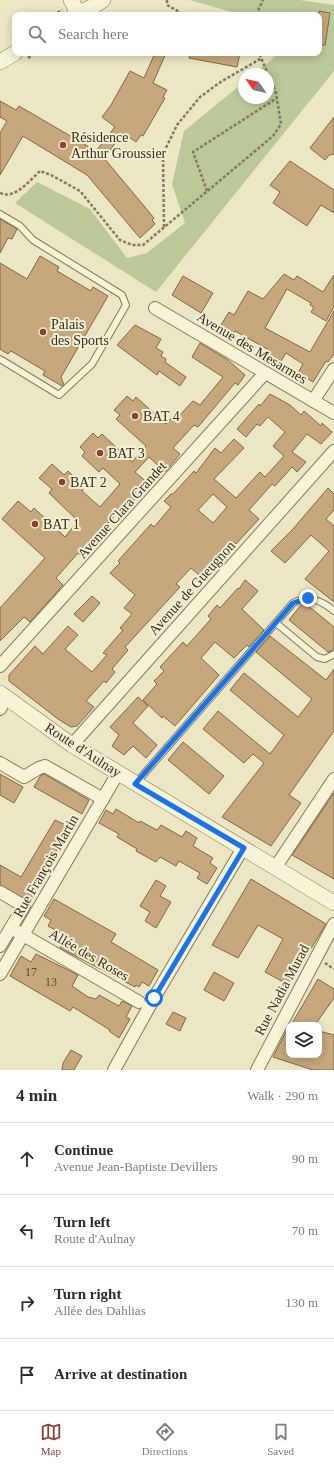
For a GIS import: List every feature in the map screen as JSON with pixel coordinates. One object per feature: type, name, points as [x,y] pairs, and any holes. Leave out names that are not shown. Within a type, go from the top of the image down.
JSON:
[{"type":"street","points":[[74,9],[90,0]]},
{"type":"street","points":[[74,9],[94,6],[103,0]]},
{"type":"street","points":[[0,62],[12,55]]},
{"type":"street","name":"Avenue des Mesarmes","points":[[155,308],[334,413]]},
{"type":"street","points":[[313,401],[334,369]]},
{"type":"street","name":"Avenue Clara Grandet","points":[[0,666],[265,373]]},
{"type":"street","name":"Avenue de Gueugnon","points":[[72,745],[334,451]]},
{"type":"street","name":"Route d'Aulnay","points":[[2,700],[135,784],[334,903]]},
{"type":"street","points":[[0,763],[24,776],[45,766],[103,799]]},
{"type":"street","name":"Rue François Martin","points":[[0,974],[118,773]]},
{"type":"street","points":[[275,868],[334,780]]},
{"type":"street","points":[[114,1070],[151,1003],[244,848]]},
{"type":"street","points":[[0,892],[24,906],[0,946]]},
{"type":"street","name":"Rue Nadia Murad","points":[[257,1070],[334,924]]},
{"type":"street","name":"Allée des Roses","points":[[10,928],[139,1002]]},
{"type":"lane","points":[[0,214],[20,226],[33,240],[122,295],[126,305],[92,364],[59,395],[0,359]]},
{"type":"lane","points":[[135,784],[293,603],[308,598],[319,600],[334,611]]},
{"type":"lane","points":[[276,623],[317,657],[325,659],[334,654]]},
{"type":"path","points":[[167,0],[167,5],[180,12]]},
{"type":"path","points":[[257,12],[263,0]]},
{"type":"path","points":[[0,193],[16,193],[40,171],[51,175],[80,191],[120,240],[132,245],[143,245],[273,136],[281,124],[277,98],[262,58],[200,97],[177,125],[163,154],[164,227]]},
{"type":"path","points":[[207,191],[193,152],[277,98]]},
{"type":"green space","points":[[190,0],[300,0],[334,5],[334,71],[156,292],[15,203],[37,182],[90,209],[127,258],[147,253],[185,223],[172,184],[184,131],[238,87],[238,104],[274,104],[274,68],[261,68],[275,56],[322,56],[322,12],[232,12]]},
{"type":"building","points":[[319,11],[330,13],[325,45],[322,45],[322,12]]},
{"type":"building","name":"Résidence Arthur Groussier","points":[[154,56],[165,56],[153,83],[167,90],[163,97],[165,98],[143,136],[141,135],[136,142],[123,133],[104,158],[154,218],[152,220],[155,224],[140,238],[87,175],[23,136],[0,175],[0,133],[7,121],[0,117],[0,101],[16,110],[19,106],[96,151],[115,127],[102,117],[111,105],[130,71],[144,78]]},
{"type":"building","points":[[189,56],[239,56],[237,67],[189,58]]},
{"type":"building","points":[[334,117],[334,154],[329,155],[325,160],[310,148]]},
{"type":"building","points":[[290,161],[334,190],[334,213],[321,205],[307,226],[273,203],[280,192],[270,185]]},
{"type":"building","points":[[0,219],[17,229],[12,239],[8,238],[0,253]]},
{"type":"building","name":"Palais des Sports","points":[[40,256],[59,267],[57,271],[91,291],[93,287],[108,296],[61,377],[64,385],[62,386],[43,375],[45,371],[11,351],[8,354],[0,349],[0,263],[27,279]]},
{"type":"building","points":[[284,274],[294,280],[297,276],[323,292],[334,275],[334,307],[326,321],[311,312],[314,307],[310,305],[311,303],[287,289],[265,328],[310,352],[334,311],[334,354],[328,362],[326,361],[313,382],[298,373],[303,364],[286,353],[281,361],[267,353],[269,350],[235,331],[232,336],[219,328],[229,312],[234,315],[248,291],[263,299]]},
{"type":"building","points":[[183,276],[213,293],[201,313],[172,295]]},
{"type":"building","points":[[135,325],[161,339],[156,348],[163,352],[161,356],[166,359],[165,362],[186,377],[180,386],[159,371],[157,375],[117,345]]},
{"type":"building","points":[[200,343],[228,360],[245,375],[238,385],[235,383],[198,427],[194,425],[173,448],[180,454],[165,472],[149,457],[135,472],[149,484],[127,508],[124,505],[80,555],[78,553],[56,578],[63,585],[30,622],[24,617],[0,641],[0,608],[45,558],[2,519],[18,501],[31,512],[34,508],[65,537],[78,521],[49,493],[52,489],[39,478],[52,464],[64,475],[68,471],[85,487],[82,491],[100,507],[120,484],[103,468],[99,472],[82,456],[85,452],[80,447],[93,433],[98,438],[102,434],[132,462],[146,446],[116,419],[120,415],[114,410],[127,396],[133,401],[136,397],[166,424],[174,415],[177,418],[193,401],[200,405],[223,377],[192,357]]},
{"type":"building","points":[[270,394],[290,405],[301,415],[304,411],[321,426],[322,423],[332,432],[321,444],[307,434],[292,452],[306,462],[297,472],[292,467],[275,486],[272,484],[249,510],[259,519],[236,544],[233,542],[210,568],[214,572],[206,581],[191,568],[176,584],[180,587],[125,647],[128,650],[112,669],[115,672],[106,683],[104,681],[86,701],[94,707],[77,726],[71,727],[58,719],[9,681],[9,675],[35,646],[43,654],[68,626],[78,635],[65,649],[92,672],[107,655],[103,653],[123,630],[120,628],[132,614],[124,608],[135,595],[110,573],[120,563],[118,561],[151,524],[154,527],[171,507],[164,501],[171,494],[173,494],[194,471],[196,473],[215,448],[221,453],[234,439],[244,448],[214,479],[236,498],[260,472],[265,477],[284,456],[273,446],[285,432],[268,417],[260,426],[257,424],[246,437],[237,429],[259,404],[260,406]],"holes":[[[213,494],[227,507],[213,523],[198,510]]]},
{"type":"building","points":[[328,488],[334,494],[334,510],[326,519],[334,526],[334,602],[305,579],[329,551],[311,535],[285,563],[271,551],[293,529]]},
{"type":"building","points":[[245,580],[258,591],[242,609],[264,630],[249,647],[247,645],[234,658],[215,642],[201,658],[219,675],[175,726],[163,716],[162,718],[143,700],[157,684],[154,681],[164,671],[160,667],[183,642],[187,646],[211,619],[208,616],[217,605],[220,608],[238,588],[239,589]]},
{"type":"building","points":[[92,596],[100,603],[83,622],[74,614]]},
{"type":"building","points":[[306,604],[334,627],[334,650],[328,652],[289,620],[301,605]]},
{"type":"building","points":[[270,636],[326,680],[334,669],[334,731],[289,795],[301,803],[271,846],[222,817],[264,763],[253,754],[244,763],[203,729],[218,711],[270,754],[284,735],[230,690],[244,673],[298,717],[312,699],[256,652]]},
{"type":"building","points":[[138,697],[148,706],[133,723],[157,745],[146,758],[133,746],[124,755],[112,746],[119,735],[110,727]]},
{"type":"building","points":[[183,742],[224,776],[209,794],[168,760]]},
{"type":"building","points":[[0,774],[23,787],[14,803],[0,795]]},
{"type":"building","points":[[44,774],[89,800],[82,814],[34,787],[41,775]]},
{"type":"building","points":[[334,793],[334,879],[292,855]]},
{"type":"building","points":[[116,809],[139,823],[140,821],[157,830],[161,825],[182,837],[186,831],[197,838],[193,846],[213,858],[210,863],[217,868],[207,884],[197,878],[200,873],[179,861],[176,866],[160,857],[156,862],[136,851],[137,849],[117,837],[119,834],[99,823],[106,810],[113,814]]},
{"type":"building","points":[[55,820],[70,827],[36,886],[39,887],[30,902],[0,885],[0,865],[21,877]]},
{"type":"building","points":[[251,879],[326,924],[289,985],[265,972],[283,939],[258,925],[238,958],[212,945]]},
{"type":"building","points":[[156,880],[166,886],[160,896],[171,902],[156,928],[145,921],[150,912],[140,906]]},
{"type":"building","points":[[54,899],[116,934],[111,942],[158,970],[149,986],[142,982],[139,987],[136,985],[135,987],[60,948],[66,936],[48,926],[51,920],[44,916]]},
{"type":"building","points":[[36,954],[78,975],[72,986],[88,997],[96,999],[99,995],[119,1006],[122,1001],[132,1006],[126,1017],[130,1019],[119,1038],[109,1031],[110,1030],[73,1007],[70,1011],[10,976],[21,956],[31,962]]},
{"type":"building","points":[[214,972],[234,983],[224,1001],[204,990]]},
{"type":"building","points":[[318,979],[334,989],[334,998],[317,1022],[293,1022]]},
{"type":"building","points":[[173,1012],[186,1018],[180,1031],[166,1024]]},
{"type":"building","points":[[286,1032],[286,1058],[322,1058],[322,1032],[334,1035],[334,1070],[313,1070],[273,1057]]},
{"type":"building","points":[[71,1050],[82,1056],[74,1070],[62,1070],[63,1063]]},
{"type":"place","name":"Résidence Arthur Groussier","points":[[63,145]]},
{"type":"place","name":"Palais des Sports","points":[[43,332]]},
{"type":"place","name":"BAT 4","points":[[135,416]]},
{"type":"place","name":"BAT 3","points":[[100,453]]},
{"type":"place","name":"BAT 2","points":[[62,482]]},
{"type":"place","name":"BAT 1","points":[[35,524]]},
{"type":"route","points":[[154,998],[244,848],[135,784],[293,603],[308,598]]}]
